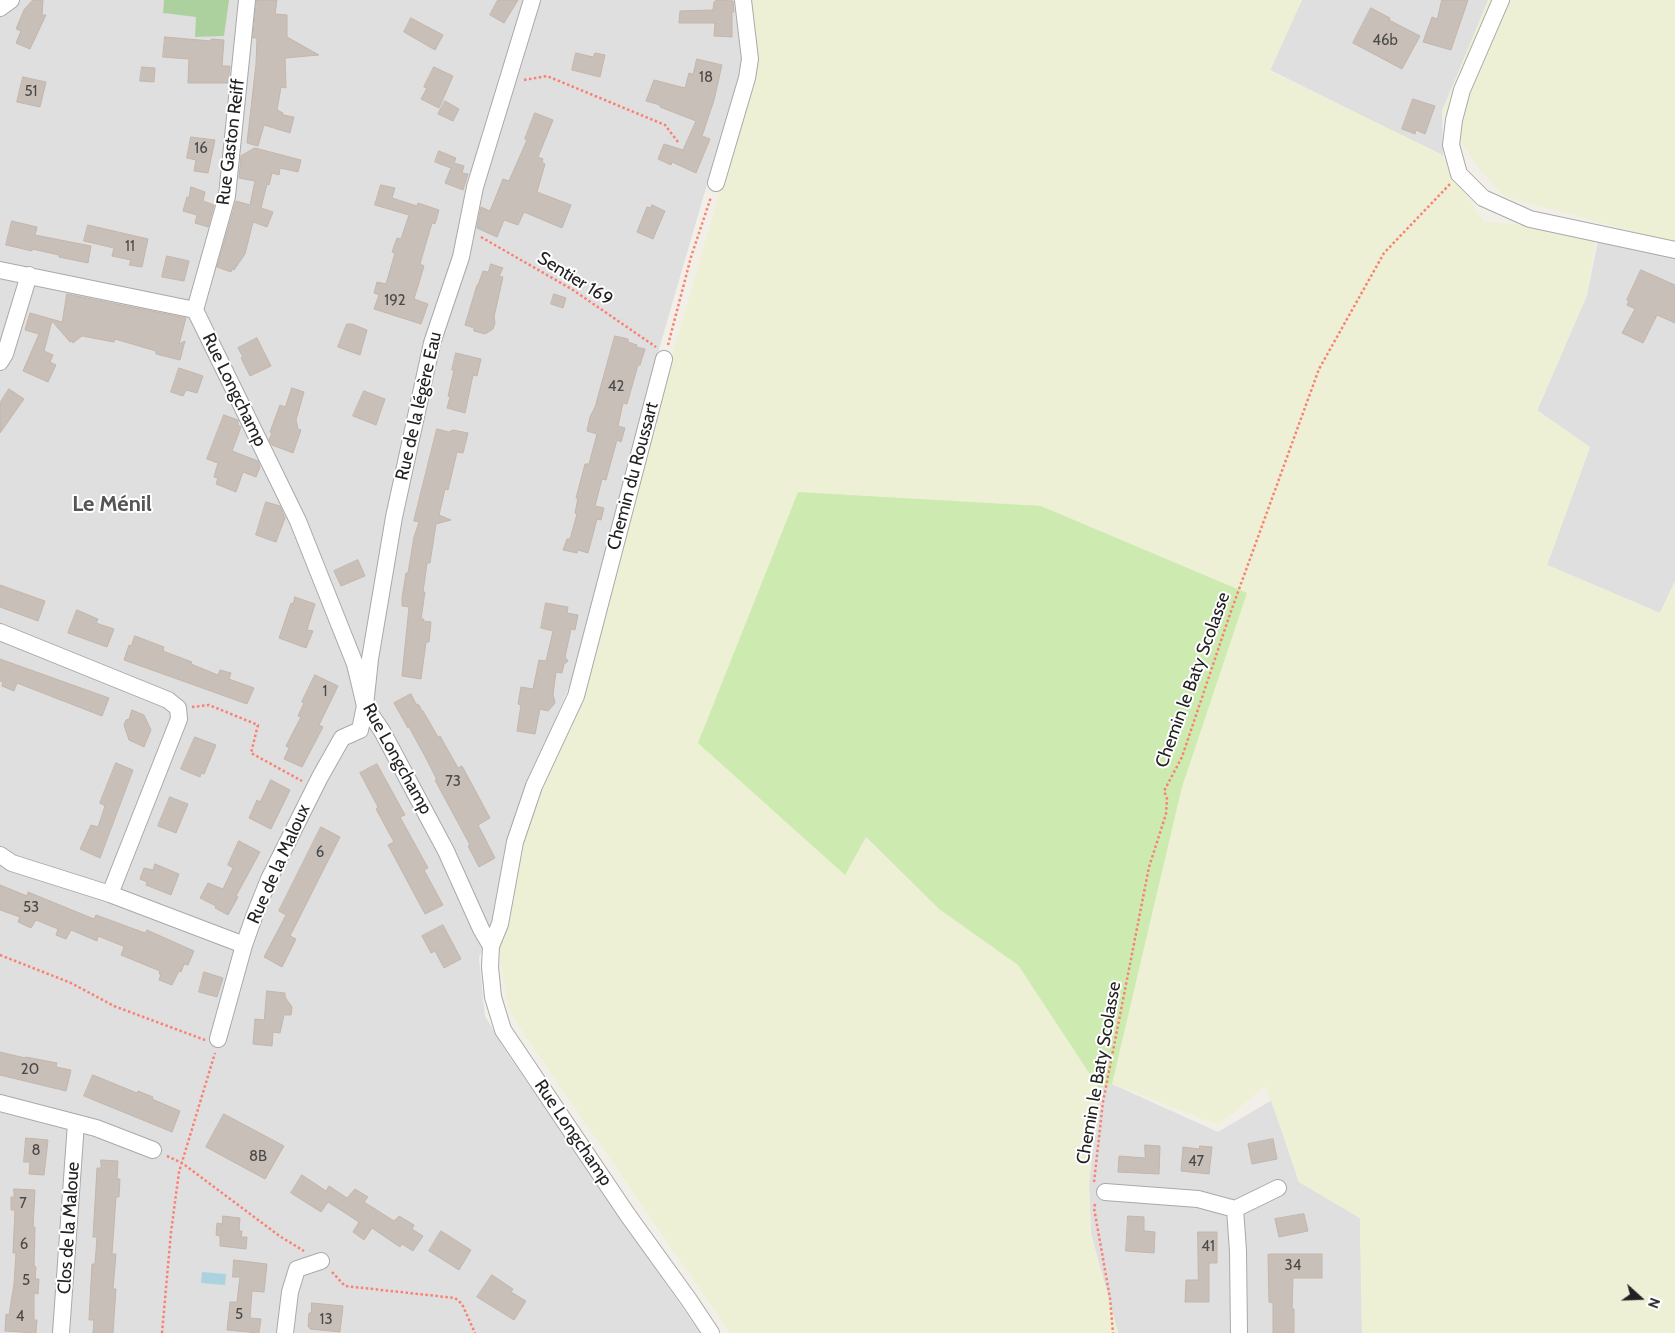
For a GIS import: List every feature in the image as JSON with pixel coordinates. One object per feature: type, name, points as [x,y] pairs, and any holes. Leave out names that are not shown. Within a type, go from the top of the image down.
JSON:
[{"type":"street","points":[[0,8],[11,0]]},
{"type":"street","name":"Rue Gaston Reiff","points":[[195,310],[227,196],[247,0]]},
{"type":"street","points":[[508,77],[532,0]]},
{"type":"street","points":[[716,183],[748,78],[750,59],[743,0]]},
{"type":"street","points":[[1501,0],[1462,90],[1454,120],[1451,145],[1459,174],[1483,198],[1530,219],[1675,250]]},
{"type":"street","name":"Rue de la légère Eau","points":[[365,706],[370,659],[398,494],[432,344],[461,256],[476,188],[508,77]]},
{"type":"street","points":[[0,270],[195,310]]},
{"type":"street","points":[[0,362],[5,354],[29,275]]},
{"type":"street","name":"Rue Longchamp","points":[[195,310],[298,521],[355,664],[365,706],[382,731],[446,851],[481,929],[491,946],[490,967],[493,997],[503,1030],[627,1214],[711,1333]]},
{"type":"street","name":"Chemin du Roussart","points":[[491,946],[500,924],[515,842],[534,786],[576,696],[664,359]]},
{"type":"street","points":[[0,632],[168,700],[178,708],[179,719],[110,894]]},
{"type":"street","name":"Rue de la Maloux","points":[[218,1040],[244,945],[269,879],[342,738],[360,730],[365,706]]},
{"type":"street","points":[[0,855],[12,863],[110,894],[244,945]]},
{"type":"street","points":[[0,1104],[96,1128],[152,1150]]},
{"type":"street","name":"Clos de la Maloue","points":[[62,1333],[76,1122]]},
{"type":"street","points":[[1098,1193],[1198,1200],[1235,1209],[1278,1188]]},
{"type":"street","points":[[1235,1209],[1238,1251],[1239,1333]]},
{"type":"street","points":[[286,1333],[290,1292],[297,1269],[321,1261]]},
{"type":"path","points":[[508,77],[518,80],[547,76],[665,125],[678,142]]},
{"type":"path","name":"Chemin le Baty Scolasse","points":[[1113,1333],[1110,1298],[1094,1208],[1098,1193],[1105,1092],[1149,867],[1166,814],[1167,799],[1164,790],[1182,757],[1230,614],[1319,369],[1384,253],[1459,174]]},
{"type":"path","points":[[664,359],[673,330],[690,257],[716,183]]},
{"type":"path","name":"Sentier 169","points":[[467,228],[573,290],[656,347],[664,359]]},
{"type":"path","points":[[178,708],[209,705],[258,725],[251,753],[315,787]]},
{"type":"path","points":[[0,955],[71,983],[123,1010],[202,1040],[218,1040],[182,1163],[171,1232],[162,1333]]},
{"type":"path","points":[[152,1150],[182,1163],[281,1237],[321,1261],[345,1286],[455,1298],[462,1304],[475,1333]]},
{"type":"shaded area","points":[[0,0],[738,0],[743,73],[708,181],[659,349],[571,682],[527,787],[494,919],[479,958],[485,1016],[507,1053],[700,1333],[0,1333]]},
{"type":"shaded area","points":[[1302,0],[1489,0],[1442,111],[1443,156],[1268,69]]},
{"type":"shaded area","points":[[1601,226],[1675,244],[1675,581],[1660,613],[1547,565],[1590,447],[1537,411],[1587,295]]},
{"type":"shaded area","points":[[1112,1084],[1218,1132],[1272,1100],[1299,1182],[1360,1218],[1362,1333],[1118,1333],[1091,1234],[1089,1184],[1099,1088]]},
{"type":"green space","points":[[164,0],[229,0],[224,36],[195,37],[196,17],[163,13]]},
{"type":"green space","points":[[751,0],[1302,0],[1270,71],[1441,154],[1484,222],[1598,228],[1587,295],[1537,410],[1590,447],[1547,565],[1660,613],[1675,581],[1675,1333],[1362,1333],[1360,1218],[1299,1182],[1266,1086],[1218,1125],[1112,1084],[1182,787],[1247,593],[1041,506],[865,837],[939,909],[1018,965],[1099,1088],[1089,1184],[1091,1234],[1118,1333],[730,1333],[522,1031],[508,1007],[499,952],[529,821],[580,705],[674,349],[758,61]]},
{"type":"green space","points":[[1488,0],[1675,0],[1675,243],[1505,197],[1475,164],[1442,112]]},
{"type":"green space","points":[[798,492],[1041,506],[1247,593],[1182,787],[1112,1084],[1099,1088],[1018,965],[939,909],[866,837],[845,875],[698,743]]},
{"type":"water","points":[[202,1272],[226,1274],[225,1285],[201,1283]]},
{"type":"building","points":[[33,0],[43,0],[42,15],[46,15],[30,49],[16,43],[21,31],[16,29],[24,10]]},
{"type":"building","points":[[257,0],[277,0],[275,14],[287,15],[287,37],[319,55],[285,58],[286,88],[281,87],[277,110],[283,113],[283,115],[294,117],[290,133],[264,125],[258,146],[247,143],[256,64],[257,38],[253,38]]},
{"type":"building","points":[[498,0],[518,0],[504,23],[490,15]]},
{"type":"building","points":[[718,0],[733,1],[732,37],[714,36],[715,23],[679,23],[680,11],[713,10],[714,2]]},
{"type":"building","points":[[1442,0],[1468,0],[1451,50],[1423,42],[1432,17],[1437,19]]},
{"type":"building","points":[[1371,8],[1420,36],[1402,69],[1353,43]]},
{"type":"building","points":[[411,18],[443,35],[435,50],[404,32]]},
{"type":"building","points":[[165,37],[211,41],[211,39],[224,40],[222,66],[230,66],[228,83],[188,83],[189,59],[163,57]]},
{"type":"building","points":[[576,53],[593,57],[595,53],[605,55],[600,77],[572,70]]},
{"type":"building","points":[[697,59],[722,65],[714,100],[702,136],[710,139],[696,173],[672,162],[671,165],[658,159],[664,144],[683,150],[696,121],[646,101],[654,80],[685,88],[689,73],[693,74]]},
{"type":"building","points":[[142,67],[155,68],[154,82],[140,81]]},
{"type":"building","points":[[434,67],[453,76],[439,108],[421,99],[427,88],[424,87]]},
{"type":"building","points":[[23,77],[46,82],[40,107],[17,102]]},
{"type":"building","points":[[1413,99],[1435,106],[1425,134],[1416,130],[1415,134],[1402,129]]},
{"type":"building","points":[[445,101],[459,109],[453,121],[438,114]]},
{"type":"building","points":[[535,113],[553,120],[538,157],[543,159],[542,162],[545,164],[537,192],[571,205],[562,228],[524,212],[518,225],[504,220],[497,237],[477,228],[481,207],[490,211],[503,179],[509,181],[527,140],[525,139]]},
{"type":"building","points":[[191,137],[215,140],[208,173],[194,171],[196,160],[187,158]]},
{"type":"building","points":[[255,148],[301,160],[298,172],[280,168],[279,175],[272,173],[261,208],[273,212],[267,227],[253,222],[245,254],[231,272],[217,267],[236,201],[250,205],[255,181],[239,178],[241,156]]},
{"type":"building","points":[[439,151],[456,158],[454,163],[464,166],[462,173],[468,174],[463,190],[445,183],[451,168],[435,162]]},
{"type":"building","points":[[381,185],[395,188],[392,198],[417,206],[418,203],[439,210],[435,224],[432,223],[420,264],[424,266],[414,299],[428,304],[421,324],[374,309],[379,295],[374,293],[377,282],[386,284],[395,253],[392,252],[397,238],[401,239],[409,215],[375,205]]},
{"type":"building","points":[[191,187],[205,192],[203,201],[214,205],[208,227],[195,223],[197,215],[183,211]]},
{"type":"building","points":[[652,205],[665,211],[653,239],[637,232],[647,207],[651,208]]},
{"type":"building","points":[[12,221],[37,227],[35,235],[91,246],[88,263],[32,249],[32,251],[6,245]]},
{"type":"building","points":[[88,225],[148,239],[142,267],[129,265],[131,260],[112,256],[114,248],[84,241]]},
{"type":"building","points":[[167,256],[189,261],[184,281],[162,277]]},
{"type":"building","points":[[491,264],[503,268],[499,276],[503,277],[494,317],[495,323],[493,329],[485,334],[474,331],[474,328],[465,325],[477,285],[483,271],[488,272]]},
{"type":"building","points":[[1641,270],[1675,285],[1675,323],[1657,315],[1643,343],[1622,333],[1635,309],[1627,305],[1629,301],[1627,300]]},
{"type":"building","points":[[67,294],[186,318],[179,344],[185,341],[180,360],[156,354],[156,351],[115,339],[114,342],[82,336],[73,343],[52,321],[44,351],[53,355],[50,362],[56,365],[48,382],[23,371],[39,334],[25,330],[30,313],[62,322]]},
{"type":"building","points":[[554,294],[566,298],[563,308],[551,304]]},
{"type":"building","points":[[347,324],[367,330],[360,355],[338,347]]},
{"type":"building","points":[[615,336],[628,339],[628,342],[637,345],[636,347],[645,349],[640,365],[638,365],[627,404],[623,403],[618,426],[625,428],[621,442],[617,440],[606,480],[602,479],[595,506],[604,508],[601,520],[597,519],[588,553],[578,550],[577,553],[563,550],[567,539],[570,539],[577,514],[575,513],[578,498],[576,498],[585,464],[589,464],[597,434],[587,431]]},
{"type":"building","points":[[257,338],[271,366],[250,376],[238,348]]},
{"type":"building","points":[[456,353],[481,359],[477,376],[473,375],[465,413],[447,408]]},
{"type":"building","points":[[179,368],[203,376],[197,393],[186,390],[183,396],[171,392]]},
{"type":"building","points":[[292,388],[304,392],[296,420],[298,429],[301,430],[293,453],[272,445],[269,440],[280,405],[285,407]]},
{"type":"building","points":[[9,389],[24,399],[0,433],[0,403]]},
{"type":"building","points":[[364,391],[385,399],[376,425],[353,416]]},
{"type":"building","points":[[224,415],[238,420],[238,425],[241,427],[232,451],[258,461],[260,467],[256,477],[243,472],[236,492],[216,484],[218,478],[214,477],[218,463],[207,459]]},
{"type":"building","points":[[437,429],[468,433],[463,453],[457,452],[448,490],[445,489],[439,515],[451,520],[436,524],[430,563],[427,563],[421,619],[431,622],[421,679],[402,676],[409,607],[402,606],[402,598],[414,537],[419,522],[414,521]]},
{"type":"building","points":[[266,502],[280,506],[285,518],[276,542],[256,535]]},
{"type":"building","points":[[358,560],[365,576],[341,586],[334,571]]},
{"type":"building","points":[[0,585],[45,601],[38,621],[0,607]]},
{"type":"building","points":[[295,597],[315,604],[307,630],[313,631],[306,648],[279,638],[291,603],[293,604]]},
{"type":"building","points":[[546,603],[568,607],[567,613],[578,615],[575,630],[571,629],[565,657],[568,661],[564,664],[562,673],[556,672],[553,694],[555,703],[548,711],[540,709],[535,734],[517,731],[521,705],[518,704],[521,687],[533,689],[539,660],[546,661],[553,631],[541,628]]},
{"type":"building","points":[[77,610],[98,619],[96,623],[114,629],[107,647],[68,633]]},
{"type":"building","points":[[135,636],[164,647],[163,651],[192,662],[191,664],[218,675],[220,670],[231,673],[229,679],[254,688],[247,704],[124,660],[129,645],[131,646]]},
{"type":"building","points":[[0,659],[109,698],[102,716],[17,683],[14,691],[2,686],[3,682],[0,681]]},
{"type":"building","points":[[315,675],[338,686],[319,725],[323,727],[302,767],[284,759],[289,748],[286,746],[301,717],[298,716],[304,703],[302,702]]},
{"type":"building","points":[[411,694],[438,737],[440,736],[458,768],[462,766],[490,818],[478,825],[495,858],[479,867],[468,846],[470,845],[435,780],[437,780],[427,760],[394,703]]},
{"type":"building","points":[[132,710],[144,715],[151,730],[144,747],[129,740],[124,725],[126,720],[129,719]]},
{"type":"building","points":[[195,737],[216,745],[204,774],[201,773],[200,777],[181,769]]},
{"type":"building","points":[[116,763],[133,770],[100,858],[80,849],[91,825],[98,827],[105,806],[100,803]]},
{"type":"building","points":[[377,764],[405,815],[400,817],[428,868],[424,870],[443,905],[425,914],[388,845],[394,842],[376,809],[378,807],[360,773]]},
{"type":"building","points":[[271,780],[290,790],[271,829],[249,818],[257,800],[260,802]]},
{"type":"building","points":[[170,797],[188,804],[176,833],[158,826]]},
{"type":"building","points":[[321,827],[340,837],[290,936],[296,939],[282,967],[264,957],[286,915],[279,911]]},
{"type":"building","points":[[239,841],[260,852],[228,915],[200,898],[208,883],[223,889],[233,868],[228,865]]},
{"type":"building","points":[[155,864],[179,874],[171,895],[146,885],[147,882],[140,879],[144,868],[153,870]]},
{"type":"building","points":[[0,885],[27,896],[28,892],[94,919],[96,915],[145,933],[147,930],[194,951],[188,965],[184,964],[172,985],[159,980],[160,971],[121,955],[123,946],[98,936],[97,941],[71,930],[66,939],[56,935],[58,929],[36,920],[31,928],[18,922],[20,917],[0,910]]},
{"type":"building","points":[[443,925],[461,959],[444,968],[435,951],[431,953],[422,936]]},
{"type":"building","points":[[204,972],[223,978],[217,997],[199,992]]},
{"type":"building","points":[[267,991],[285,993],[285,997],[292,1007],[291,1015],[284,1015],[280,1033],[273,1032],[272,1046],[253,1044],[255,1019],[264,1020]]},
{"type":"building","points":[[0,1052],[57,1063],[56,1067],[71,1070],[66,1091],[0,1075]]},
{"type":"building","points":[[93,1075],[137,1093],[138,1091],[153,1097],[152,1099],[180,1111],[172,1132],[84,1096]]},
{"type":"building","points":[[224,1114],[284,1146],[265,1179],[206,1147]]},
{"type":"building","points":[[26,1138],[48,1140],[44,1175],[29,1174],[30,1162],[24,1162]]},
{"type":"building","points":[[1273,1139],[1277,1159],[1252,1164],[1248,1144]]},
{"type":"building","points":[[1145,1145],[1160,1146],[1159,1174],[1118,1172],[1119,1156],[1145,1158]]},
{"type":"building","points":[[1200,1146],[1212,1147],[1209,1174],[1181,1171],[1183,1147],[1199,1149]]},
{"type":"building","points":[[101,1160],[118,1161],[117,1179],[120,1179],[119,1197],[116,1197],[112,1254],[116,1254],[113,1289],[116,1289],[113,1333],[93,1333],[94,1320],[89,1320],[92,1264],[95,1264],[97,1237],[93,1237],[97,1168],[101,1168]]},
{"type":"building","points":[[302,1175],[326,1191],[329,1186],[347,1198],[355,1189],[368,1197],[364,1202],[394,1221],[399,1216],[414,1225],[412,1229],[423,1236],[413,1251],[402,1244],[400,1247],[372,1228],[364,1240],[353,1232],[359,1222],[328,1202],[321,1212],[291,1193]]},
{"type":"building","points":[[14,1189],[35,1190],[33,1227],[35,1227],[34,1266],[36,1267],[35,1279],[39,1279],[38,1294],[34,1293],[34,1320],[37,1320],[36,1333],[5,1331],[6,1314],[9,1315],[14,1284],[16,1253],[13,1253],[15,1210],[11,1210],[11,1197],[14,1197]]},
{"type":"building","points":[[1304,1214],[1308,1231],[1279,1237],[1275,1219]]},
{"type":"building","points":[[223,1216],[240,1218],[239,1231],[242,1231],[241,1237],[247,1237],[246,1249],[220,1246],[220,1236],[216,1235],[217,1223],[222,1224]]},
{"type":"building","points":[[1128,1216],[1144,1217],[1144,1231],[1155,1232],[1154,1253],[1126,1251]]},
{"type":"building","points":[[441,1231],[471,1250],[459,1270],[429,1251]]},
{"type":"building","points":[[1198,1232],[1217,1232],[1217,1263],[1209,1263],[1209,1302],[1185,1302],[1186,1280],[1198,1280]]},
{"type":"building","points":[[1322,1254],[1322,1278],[1293,1278],[1292,1309],[1294,1309],[1294,1333],[1273,1333],[1273,1303],[1269,1302],[1268,1255]]},
{"type":"building","points":[[234,1260],[267,1264],[264,1292],[252,1291],[250,1318],[261,1319],[259,1333],[227,1330],[230,1302],[237,1302],[240,1277],[233,1277]]},
{"type":"building","points":[[492,1275],[513,1289],[511,1292],[526,1301],[514,1320],[477,1297]]},
{"type":"building","points":[[312,1303],[343,1306],[340,1332],[310,1329],[308,1327]]},
{"type":"district","name":"Le Ménil","points":[[112,505]]}]
